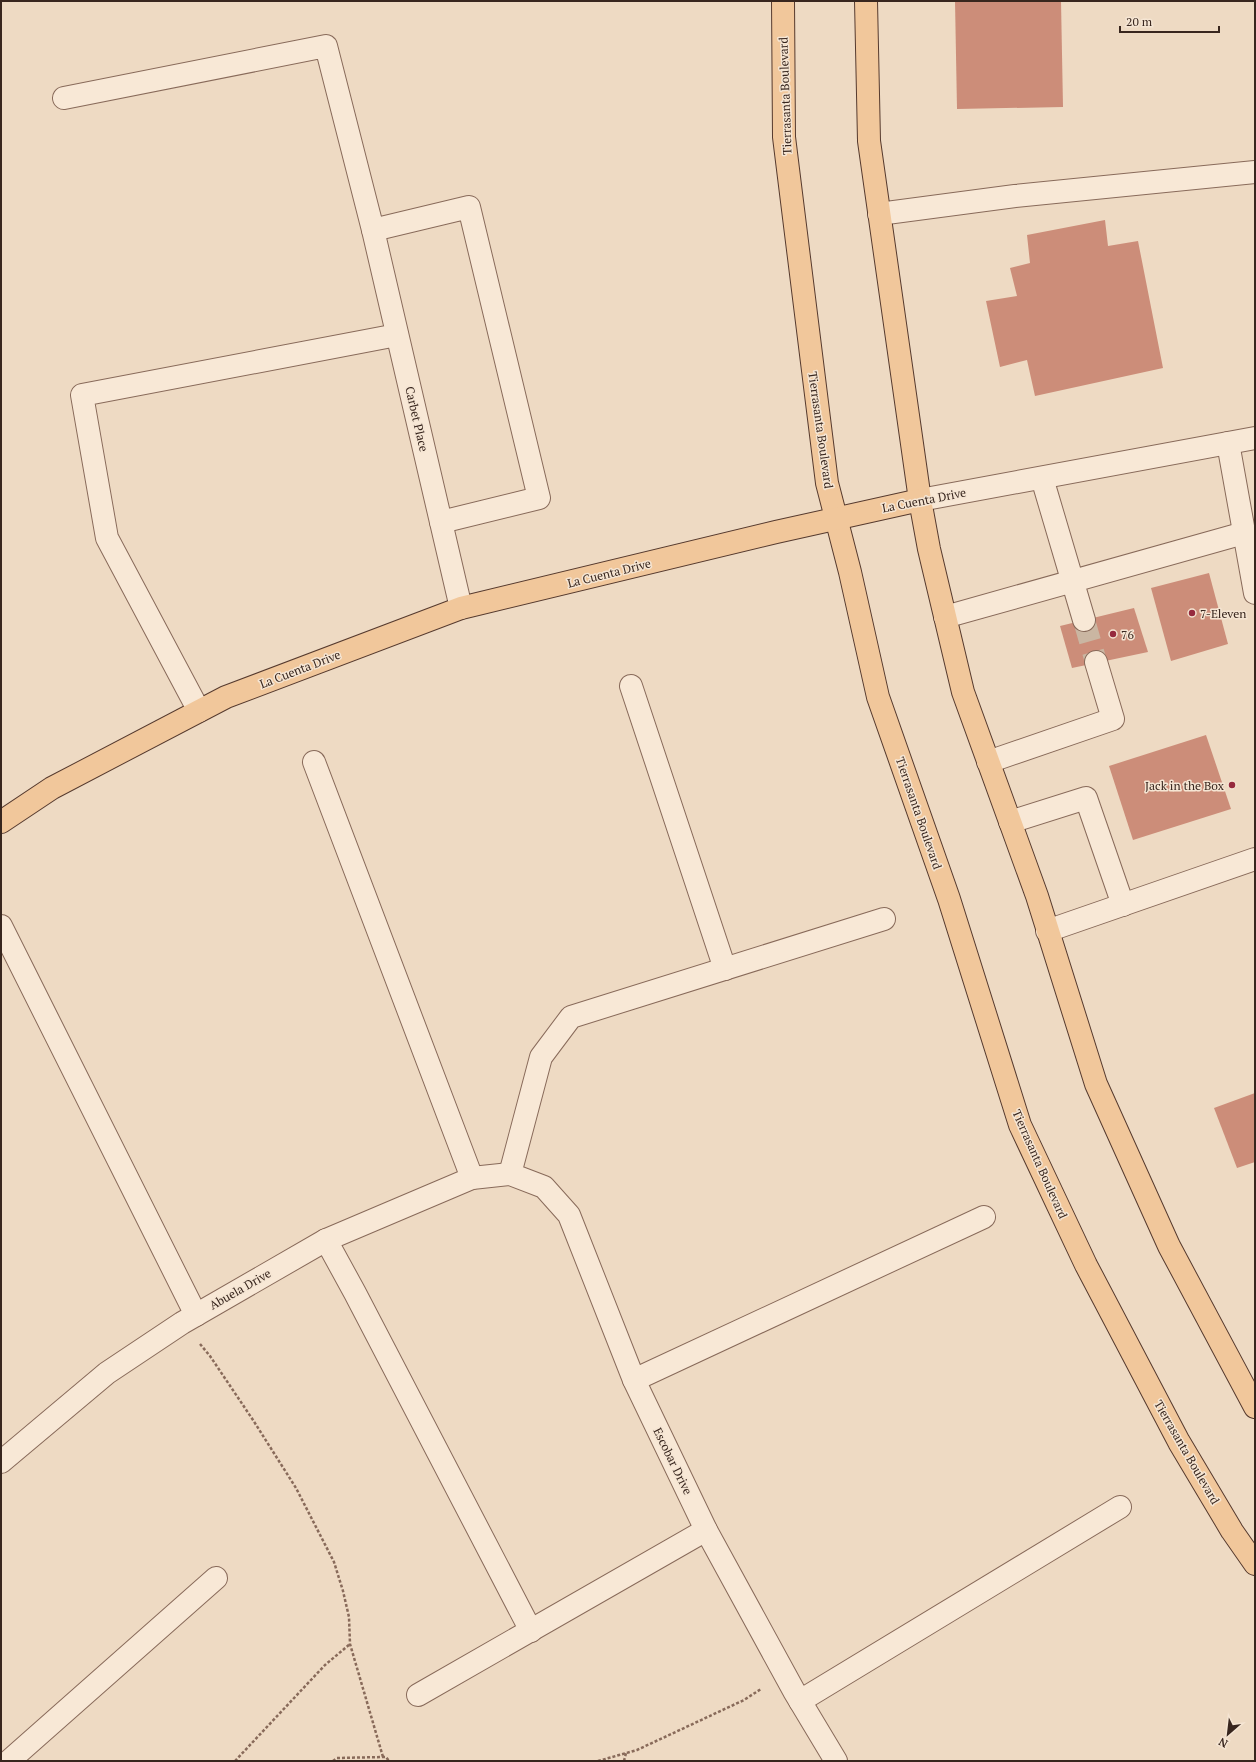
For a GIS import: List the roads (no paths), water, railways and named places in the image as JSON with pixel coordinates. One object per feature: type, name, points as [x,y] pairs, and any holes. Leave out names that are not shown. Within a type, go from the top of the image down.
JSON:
[{"type":"main road","name":"Tierrasanta Boulevard","points":[[783,1],[784,137],[827,483],[837,518],[878,697],[949,899],[1020,1125],[1086,1265],[1179,1442],[1232,1531],[1255,1564]]},
{"type":"main road","points":[[866,1],[869,141],[879,214],[920,500],[929,549],[963,692],[1010,822],[1047,931],[1096,1084],[1170,1246],[1255,1407]]},
{"type":"main road","name":"La Cuenta Drive","points":[[1,822],[52,788],[226,697],[461,608],[837,518],[920,500]]},
{"type":"street","name":"Carbet Place","points":[[64,98],[326,46],[372,230],[461,608]]},
{"type":"street","points":[[879,214],[1015,196],[1255,172]]},
{"type":"street","points":[[372,230],[469,207],[539,498],[441,522]]},
{"type":"street","points":[[199,711],[107,538],[82,396],[397,335]]},
{"type":"street","name":"La Cuenta Drive","points":[[920,500],[1255,438]]},
{"type":"street","points":[[1228,443],[1255,594]]},
{"type":"street","points":[[1042,478],[1084,620]]},
{"type":"street","points":[[945,617],[1244,533]]},
{"type":"street","points":[[988,762],[1113,719],[1096,662]]},
{"type":"street","points":[[631,686],[725,969]]},
{"type":"street","points":[[314,762],[472,1178]]},
{"type":"street","points":[[1010,822],[1086,798],[1123,905]]},
{"type":"street","points":[[1047,931],[1255,859]]},
{"type":"street","points":[[510,1174],[540,1057],[571,1017],[884,919]]},
{"type":"street","points":[[1,926],[189,1319]]},
{"type":"street","name":"Abuela Drive","points":[[1,1462],[107,1373],[189,1319],[326,1240],[472,1178],[510,1174]]},
{"type":"street","name":"Escobar Drive","points":[[510,1174],[544,1187],[569,1215],[634,1380],[706,1530],[785,1675],[836,1761]]},
{"type":"street","points":[[634,1380],[984,1217]]},
{"type":"street","points":[[326,1240],[531,1631]]},
{"type":"street","points":[[800,1701],[1120,1507]]},
{"type":"street","points":[[418,1695],[706,1530]]},
{"type":"street","points":[[9,1761],[216,1578]]},
{"type":"tunnel","points":[[1084,620],[1096,662]]},
{"type":"place","name":"7-Eleven","points":[[1192,613]]},
{"type":"place","name":"76","points":[[1113,634]]},
{"type":"place","name":"Jack in the Box","points":[[1232,785]]}]
